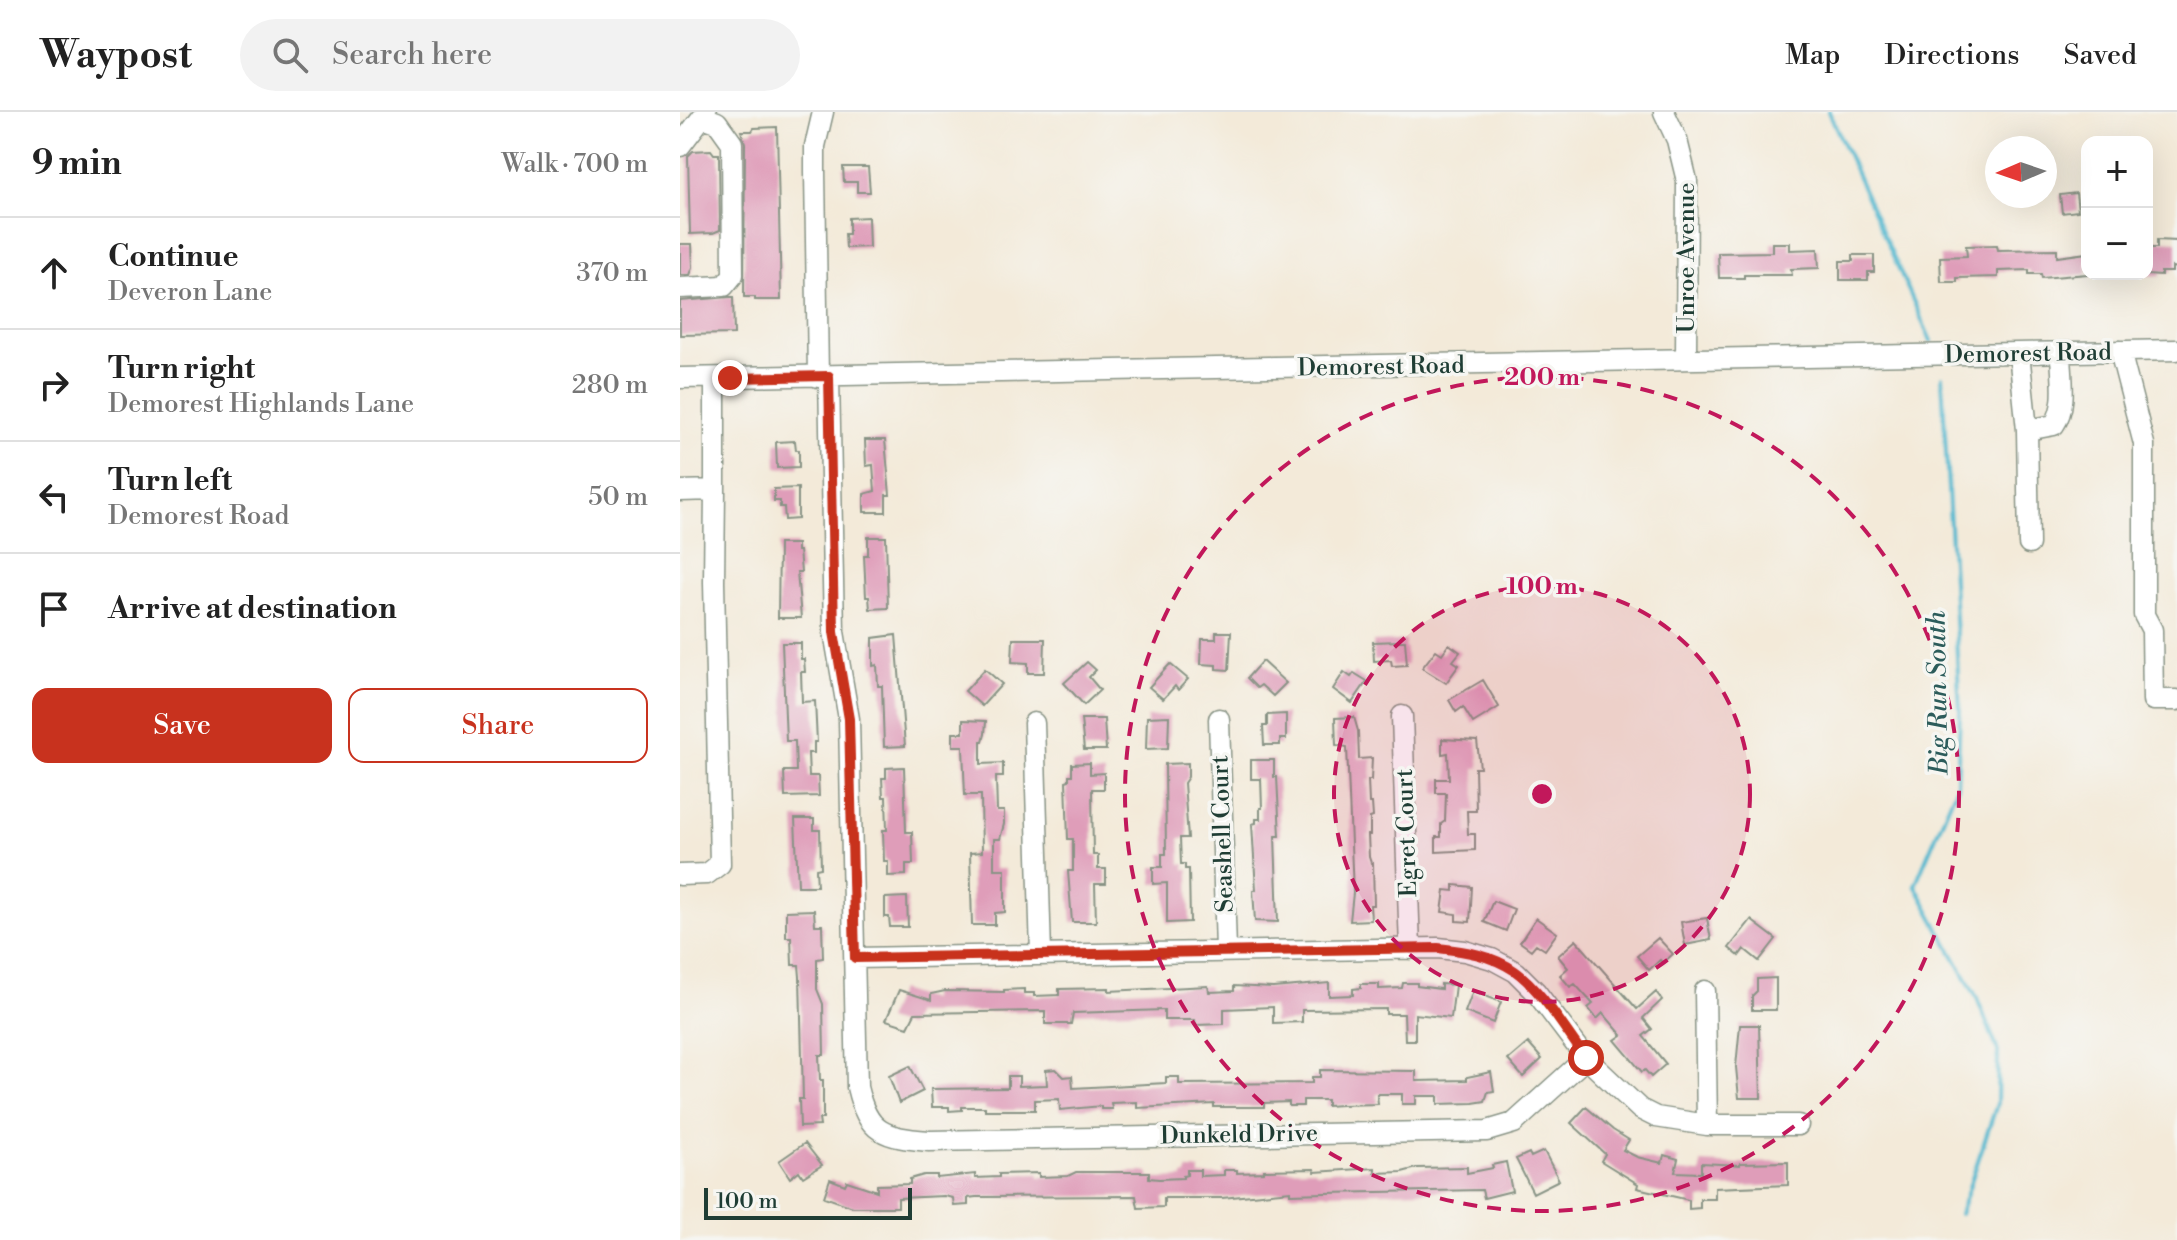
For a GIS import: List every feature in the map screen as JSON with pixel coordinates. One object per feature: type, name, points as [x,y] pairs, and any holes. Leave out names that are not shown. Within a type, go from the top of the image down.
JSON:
[{"type":"street","name":"Unroe Avenue","points":[[1664,112],[1677,140],[1687,181],[1686,359]]},
{"type":"street","points":[[818,114],[815,171],[834,632],[849,719],[855,958],[1226,950],[1465,951],[1492,959],[1516,972],[1536,992],[1586,1058],[1640,1109],[1656,1117],[1707,1125],[1798,1125]]},
{"type":"street","points":[[680,146],[705,115],[717,122],[732,143],[733,275],[724,286],[680,288]]},
{"type":"street","name":"Demorest Road","points":[[680,378],[2177,350]]},
{"type":"street","points":[[2120,351],[2144,444],[2144,615],[2152,630],[2153,700],[2177,700]]},
{"type":"street","points":[[2027,430],[2054,425],[2059,418],[2062,403],[2061,352]]},
{"type":"street","points":[[2019,353],[2027,430],[2029,544]]},
{"type":"street","points":[[680,875],[707,874],[720,864],[714,582],[715,378]]},
{"type":"street","points":[[680,491],[715,490]]},
{"type":"street","name":"Egret Court","points":[[1402,716],[1410,949]]},
{"type":"street","name":"Seashell Court","points":[[1219,719],[1226,950]]},
{"type":"street","points":[[1034,723],[1041,954]]},
{"type":"street","name":"Dunkeld Drive","points":[[855,958],[857,1087],[863,1111],[888,1136],[929,1141],[1487,1131],[1514,1123],[1586,1058]]},
{"type":"street","points":[[1705,991],[1707,1125]]},
{"type":"building","points":[[777,127],[781,300],[755,300],[755,297],[744,297],[745,143],[741,131]]},
{"type":"building","points":[[711,150],[719,154],[720,230],[690,234],[688,156],[693,151]]},
{"type":"building","points":[[843,167],[868,167],[870,192],[857,192],[857,182],[844,182]]},
{"type":"building","points":[[2076,193],[2078,211],[2062,213],[2060,195]]},
{"type":"building","points":[[868,217],[869,247],[846,248],[849,218]]},
{"type":"building","points":[[2157,240],[2177,241],[2177,268],[2172,267],[2172,272],[2153,275],[2153,248],[2157,248]]},
{"type":"building","points":[[1772,243],[1790,243],[1790,250],[1818,249],[1819,268],[1791,269],[1792,275],[1719,278],[1718,253],[1772,252]]},
{"type":"building","points":[[680,244],[692,244],[693,267],[690,275],[680,275]]},
{"type":"building","points":[[1997,245],[1998,250],[2057,249],[2057,257],[2081,254],[2081,275],[2042,278],[2041,274],[2029,274],[2029,270],[1998,271],[1998,277],[1957,278],[1957,282],[1941,282],[1940,257],[1967,256],[1966,246]]},
{"type":"building","points":[[1853,255],[1874,255],[1874,272],[1868,272],[1868,280],[1840,280],[1840,261],[1853,261]]},
{"type":"building","points":[[733,297],[734,334],[680,335],[680,301]]},
{"type":"building","points":[[865,440],[885,440],[890,495],[886,495],[886,512],[864,512],[864,494],[875,491],[873,465],[866,466]]},
{"type":"building","points":[[795,441],[796,450],[799,450],[799,467],[777,468],[776,442]]},
{"type":"building","points":[[798,488],[798,519],[785,520],[784,507],[780,507],[780,501],[774,501],[774,489]]},
{"type":"building","points":[[868,537],[886,537],[888,608],[870,609],[869,597],[866,597],[864,555],[868,555]]},
{"type":"building","points":[[779,544],[797,544],[801,572],[797,572],[801,618],[778,618]]},
{"type":"building","points":[[1216,632],[1231,632],[1229,670],[1201,664],[1202,639],[1216,639]]},
{"type":"building","points":[[896,635],[905,746],[884,747],[882,686],[878,686],[877,665],[873,666],[873,638]]},
{"type":"building","points":[[1013,639],[1045,639],[1044,673],[1028,673],[1028,663],[1012,662]]},
{"type":"building","points":[[1405,641],[1407,665],[1392,666],[1391,660],[1374,661],[1373,642]]},
{"type":"building","points":[[782,643],[801,643],[805,672],[801,672],[802,702],[815,701],[817,742],[814,742],[814,753],[808,753],[809,776],[818,776],[819,796],[785,797],[784,771],[796,771],[795,741],[786,741]]},
{"type":"building","points":[[1449,644],[1460,652],[1453,661],[1459,665],[1446,683],[1422,668],[1436,650],[1442,654]]},
{"type":"building","points":[[1262,661],[1286,683],[1273,696],[1261,685],[1257,688],[1247,678]]},
{"type":"building","points":[[1087,662],[1096,670],[1089,677],[1100,690],[1084,705],[1064,683]]},
{"type":"building","points":[[1170,664],[1188,679],[1178,690],[1175,686],[1163,699],[1149,687]]},
{"type":"building","points":[[985,669],[1002,684],[982,706],[965,691]]},
{"type":"building","points":[[1344,672],[1351,677],[1354,673],[1367,681],[1352,703],[1333,689]]},
{"type":"building","points":[[1483,680],[1499,707],[1473,723],[1463,707],[1456,712],[1449,700]]},
{"type":"building","points":[[1286,714],[1286,739],[1280,739],[1280,745],[1264,745],[1263,726],[1267,726],[1267,715]]},
{"type":"building","points":[[1169,716],[1168,748],[1146,749],[1147,717]]},
{"type":"building","points":[[1354,717],[1359,759],[1372,758],[1371,780],[1368,780],[1373,817],[1370,818],[1368,835],[1369,857],[1373,863],[1374,905],[1370,905],[1371,920],[1350,921],[1353,893],[1347,747],[1336,745],[1335,718]]},
{"type":"building","points":[[1081,719],[1104,719],[1106,750],[1084,750]]},
{"type":"building","points":[[963,720],[986,721],[981,741],[981,764],[1003,763],[1003,777],[996,777],[997,811],[1004,811],[1004,824],[1000,839],[994,839],[994,869],[1005,869],[1005,912],[995,913],[995,925],[972,925],[970,853],[982,852],[981,795],[965,795],[963,746],[953,746],[953,733],[963,733]]},
{"type":"building","points":[[1442,739],[1477,741],[1480,768],[1475,768],[1476,811],[1467,811],[1468,834],[1475,834],[1475,850],[1436,852],[1436,837],[1441,837],[1441,824],[1445,821],[1446,793],[1436,793],[1436,779],[1449,779],[1448,753],[1442,754]]},
{"type":"building","points":[[1251,760],[1274,760],[1274,777],[1277,777],[1280,836],[1275,836],[1278,922],[1255,921],[1252,824],[1260,819],[1262,808],[1261,779],[1251,779]]},
{"type":"building","points":[[1090,763],[1090,774],[1104,773],[1104,789],[1092,789],[1093,855],[1098,855],[1098,869],[1106,869],[1106,884],[1095,884],[1096,922],[1072,922],[1068,871],[1073,871],[1073,839],[1068,839],[1066,781],[1072,775],[1072,764]]},
{"type":"building","points":[[1188,763],[1188,777],[1184,783],[1188,838],[1180,838],[1181,864],[1189,869],[1190,922],[1167,923],[1167,883],[1153,884],[1153,867],[1162,867],[1162,854],[1166,854],[1165,764]]},
{"type":"building","points":[[904,767],[906,832],[912,832],[913,864],[906,864],[906,875],[888,876],[888,861],[884,861],[883,830],[887,830],[882,778],[886,778],[886,768]]},
{"type":"building","points":[[795,819],[814,819],[814,830],[820,830],[821,868],[816,869],[817,886],[798,886]]},
{"type":"building","points":[[1454,885],[1472,887],[1470,922],[1456,921],[1456,914],[1442,912],[1445,890],[1454,891]]},
{"type":"building","points":[[907,897],[908,927],[890,927],[889,917],[885,917],[885,898]]},
{"type":"building","points":[[1493,901],[1514,909],[1506,931],[1484,922]]},
{"type":"building","points":[[814,910],[815,925],[822,925],[823,958],[817,959],[817,989],[823,1004],[824,1055],[819,1055],[820,1080],[823,1080],[823,1119],[819,1119],[820,1126],[800,1127],[799,1099],[803,1099],[800,977],[799,965],[792,965],[791,937],[786,937],[786,911]]},
{"type":"building","points":[[1536,918],[1557,933],[1545,950],[1536,944],[1531,950],[1520,942]]},
{"type":"building","points":[[1707,918],[1711,940],[1685,945],[1681,922]]},
{"type":"building","points":[[1751,920],[1776,939],[1759,961],[1744,949],[1739,956],[1729,948]]},
{"type":"building","points":[[1658,938],[1673,954],[1649,970],[1637,956]]},
{"type":"building","points":[[1576,940],[1637,1009],[1656,992],[1662,1000],[1643,1018],[1652,1029],[1643,1036],[1666,1064],[1651,1077],[1645,1070],[1642,1072],[1615,1040],[1622,1035],[1603,1013],[1597,1019],[1588,1008],[1593,1004],[1575,984],[1570,987],[1560,975],[1568,968],[1558,956]]},
{"type":"building","points":[[1776,978],[1776,1010],[1752,1010],[1757,979]]},
{"type":"building","points":[[1329,983],[1329,996],[1353,995],[1353,989],[1361,988],[1361,984],[1379,984],[1379,989],[1402,988],[1403,983],[1441,989],[1441,984],[1455,985],[1451,1018],[1415,1014],[1415,1040],[1405,1040],[1404,1014],[1386,1014],[1386,1009],[1302,1010],[1302,1022],[1273,1023],[1273,1007],[1224,1009],[1224,1024],[1196,1025],[1195,1020],[1164,1020],[1164,1010],[1073,1013],[1071,1024],[1045,1024],[1045,1011],[915,1013],[908,1027],[886,1020],[899,990],[931,1000],[931,994],[945,991],[1004,992],[1024,989],[1024,993],[1034,993],[1034,996],[1059,995],[1059,989],[1109,988],[1109,991],[1208,986],[1209,992],[1234,991],[1234,986],[1273,988]]},
{"type":"building","points":[[1473,991],[1501,1002],[1493,1023],[1465,1012]]},
{"type":"building","points":[[1740,1025],[1759,1025],[1761,1098],[1739,1098],[1736,1067]]},
{"type":"building","points":[[1528,1043],[1542,1059],[1523,1077],[1508,1060]]},
{"type":"building","points":[[910,1066],[923,1091],[899,1103],[889,1076]]},
{"type":"building","points":[[1056,1069],[1064,1077],[1072,1076],[1073,1088],[1166,1083],[1166,1077],[1179,1077],[1179,1084],[1312,1083],[1312,1077],[1320,1077],[1320,1070],[1416,1071],[1416,1081],[1467,1080],[1467,1077],[1491,1072],[1494,1091],[1488,1092],[1485,1101],[1438,1104],[1438,1096],[1416,1096],[1416,1104],[1402,1104],[1402,1094],[1377,1094],[1378,1104],[1327,1106],[1327,1100],[1303,1100],[1303,1106],[1289,1106],[1289,1102],[1264,1103],[1264,1107],[1214,1107],[1214,1104],[1137,1108],[1137,1102],[1111,1103],[1112,1109],[1101,1109],[1101,1106],[1060,1110],[1059,1099],[1035,1100],[1035,1110],[962,1107],[962,1110],[949,1111],[949,1107],[932,1107],[931,1089],[1008,1088],[1008,1076],[1019,1076],[1019,1086],[1047,1085],[1046,1070]]},
{"type":"building","points":[[1586,1107],[1629,1140],[1623,1150],[1662,1163],[1664,1155],[1678,1159],[1675,1172],[1701,1173],[1701,1163],[1740,1165],[1788,1162],[1788,1185],[1715,1188],[1715,1199],[1700,1199],[1700,1208],[1689,1209],[1689,1200],[1637,1188],[1638,1184],[1601,1161],[1605,1154],[1571,1123]]},
{"type":"building","points":[[805,1143],[822,1165],[803,1177],[799,1171],[790,1178],[779,1161]]},
{"type":"building","points":[[1544,1151],[1559,1180],[1533,1193],[1516,1159]]},
{"type":"building","points":[[1506,1162],[1512,1191],[1484,1198],[1482,1190],[1290,1194],[1290,1191],[1222,1198],[1164,1198],[1164,1207],[1138,1208],[1136,1196],[976,1197],[968,1198],[968,1205],[954,1206],[953,1198],[944,1196],[898,1198],[898,1207],[853,1207],[824,1197],[830,1179],[877,1191],[877,1185],[910,1184],[910,1179],[924,1175],[937,1175],[937,1178],[975,1174],[975,1178],[999,1177],[999,1174],[1039,1173],[1039,1177],[1068,1176],[1076,1172],[1149,1172],[1149,1178],[1159,1179],[1183,1178],[1187,1170],[1200,1170],[1200,1176],[1224,1175],[1224,1170],[1237,1170],[1237,1173],[1314,1169],[1315,1172],[1375,1168],[1375,1173],[1467,1167],[1467,1173]]},
{"type":"waterway","name":"Big Run South","points":[[1829,112],[1931,341]]},
{"type":"waterway","name":"Big Run South","points":[[1942,377],[1960,712],[1957,786],[1915,885],[1977,998],[1998,1051],[1997,1104],[1960,1214]]},
{"type":"route","points":[[730,378],[829,376],[834,632],[849,719],[855,958],[1236,949],[1438,948],[1465,951],[1492,959],[1516,972],[1536,992],[1586,1058]]}]
